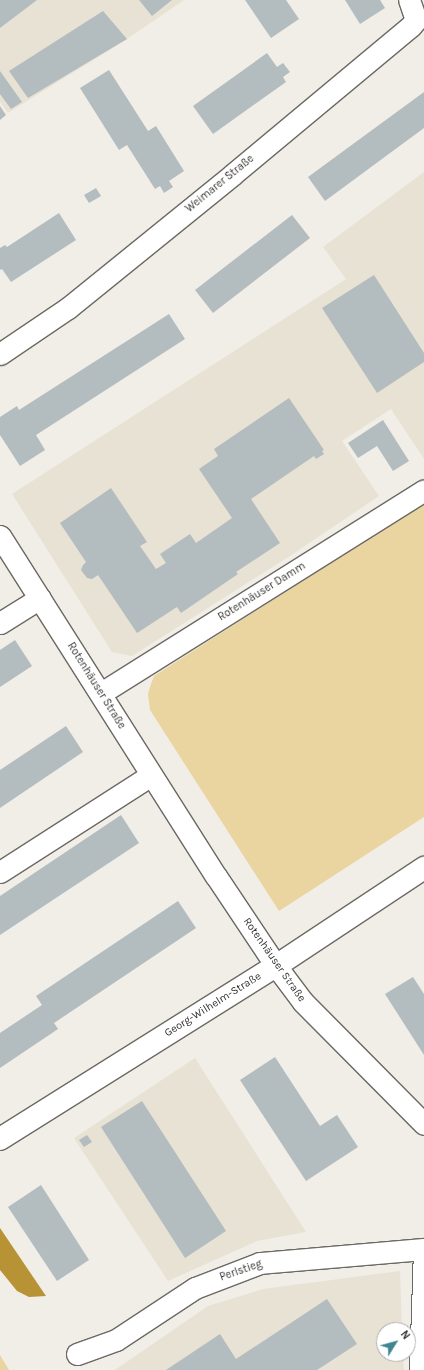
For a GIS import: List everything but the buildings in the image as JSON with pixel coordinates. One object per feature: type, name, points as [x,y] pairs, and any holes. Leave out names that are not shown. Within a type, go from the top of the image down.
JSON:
[{"type":"street","name":"Weimarer Straße","points":[[0,354],[68,308],[232,175],[411,26],[416,20],[409,0]]},
{"type":"street","name":"Rotenhäuser Damm","points":[[101,693],[424,490]]},
{"type":"street","name":"Rotenhäuser Straße","points":[[0,536],[101,693],[151,775],[276,966],[303,1002],[424,1124]]},
{"type":"street","points":[[0,623],[40,598]]},
{"type":"street","points":[[0,872],[151,775]]},
{"type":"street","name":"Georg-Wilhelm-Straße","points":[[0,1138],[276,966],[424,868]]},
{"type":"street","points":[[420,1370],[424,1249]]},
{"type":"street","name":"Perlstieg","points":[[77,1354],[116,1340],[195,1288],[260,1263],[424,1249]]},
{"type":"shaded area","points":[[0,0],[184,0],[127,39],[8,113],[0,102]]},
{"type":"shaded area","points":[[424,172],[424,459],[391,409],[342,441],[379,496],[290,556],[132,656],[112,652],[12,494],[346,279],[323,247]]},
{"type":"shaded area","points":[[424,503],[424,817],[279,911],[150,710],[148,694],[150,687],[154,676]]},
{"type":"shaded area","points":[[195,1058],[306,1232],[257,1241],[168,1281],[74,1138]]},
{"type":"shaded area","points":[[0,1228],[46,1296],[29,1297],[17,1291],[0,1270]]},
{"type":"shaded area","points":[[400,1271],[402,1322],[376,1322],[376,1362],[404,1362],[404,1370],[115,1370],[208,1306],[263,1289]]},
{"type":"shaded area","points":[[0,1355],[9,1370],[0,1370]]}]
